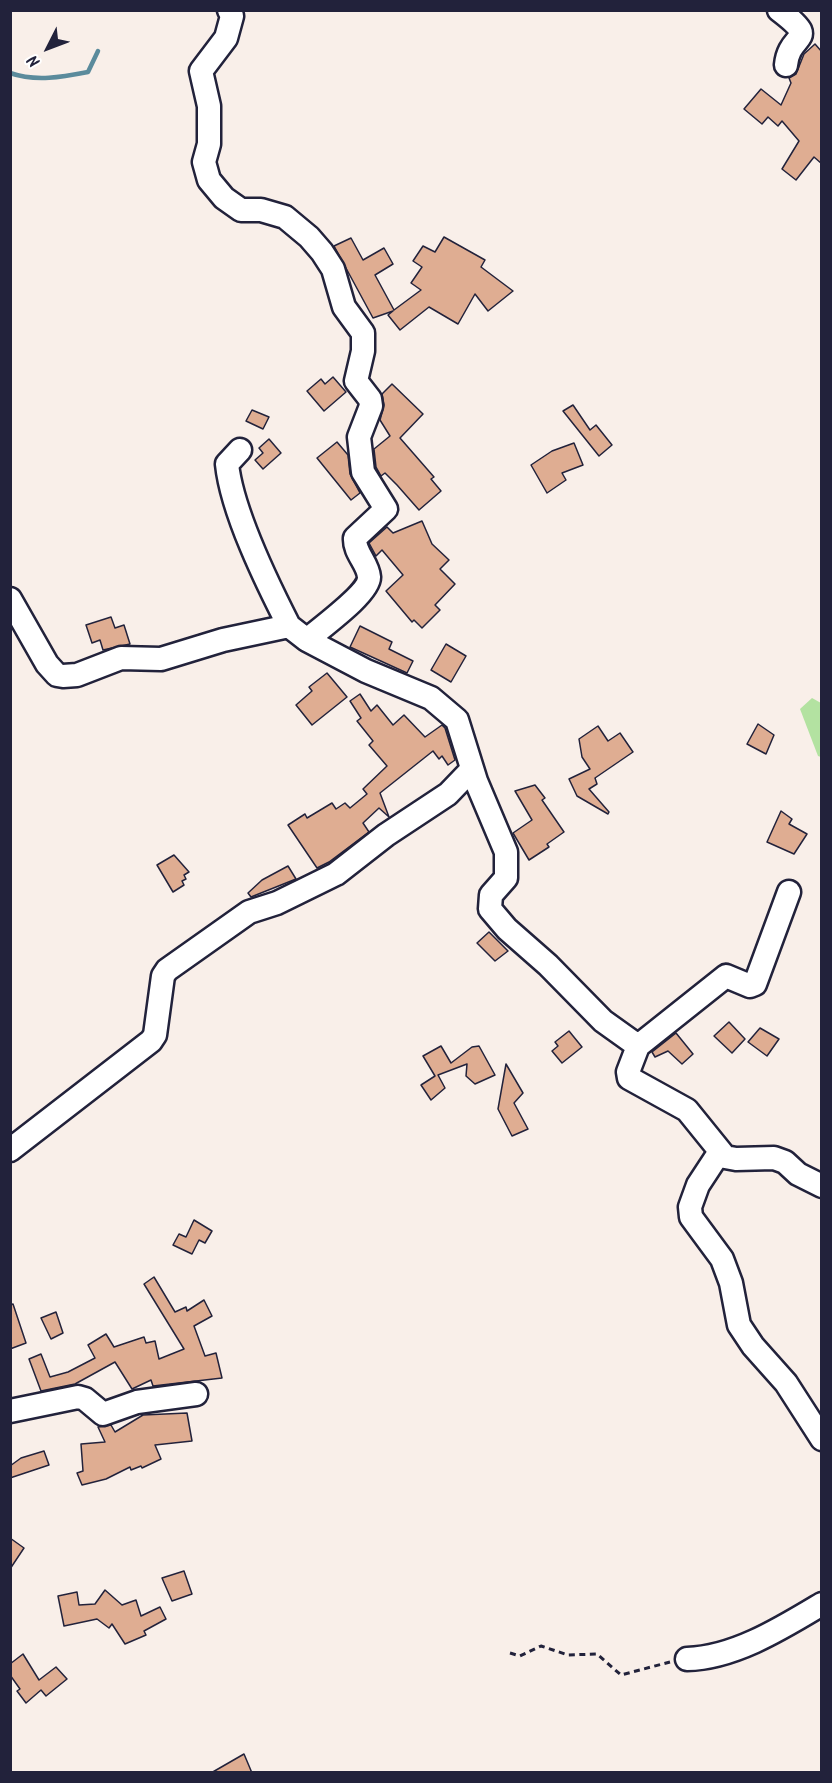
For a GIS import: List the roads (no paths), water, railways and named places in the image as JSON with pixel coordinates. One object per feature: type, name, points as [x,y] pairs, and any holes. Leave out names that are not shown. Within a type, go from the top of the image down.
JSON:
[{"type":"street","points":[[10,598],[47,664],[57,675],[63,676],[77,675],[121,657],[161,659],[223,640],[298,633],[356,598],[369,581],[369,576],[355,548],[355,538],[386,509],[363,472],[359,451],[359,437],[371,406],[370,399],[356,381],[363,351],[363,333],[344,307],[333,269],[309,237],[285,217],[261,210],[241,210],[224,198],[209,180],[204,162],[209,144],[209,115],[201,71],[226,38],[232,15],[229,10]]},
{"type":"street","points":[[779,10],[800,26],[802,32],[788,53],[786,65]]},
{"type":"street","points":[[240,450],[227,464],[228,475],[245,527],[298,633],[366,671],[431,698],[457,720],[472,769],[506,852],[506,878],[491,895],[490,909],[603,1021],[638,1046]]},
{"type":"street","points":[[10,1150],[151,1041],[155,1035],[163,976],[167,970],[249,912],[277,903],[336,874],[393,830],[448,794],[472,769]]},
{"type":"street","points":[[789,892],[756,984],[750,986],[726,976],[638,1046],[628,1072],[629,1078],[687,1110],[708,1133],[719,1153],[736,1159],[774,1158],[785,1162],[798,1174],[822,1186]]},
{"type":"street","points":[[719,1153],[698,1185],[690,1207],[691,1217],[722,1259],[731,1283],[739,1325],[753,1346],[786,1383],[822,1439]]},
{"type":"street","points":[[10,1411],[78,1397],[85,1398],[98,1413],[108,1414],[137,1402],[196,1394]]},
{"type":"street","points":[[687,1659],[699,1659],[741,1646],[786,1626],[822,1604]]},
{"type":"waterway","points":[[10,73],[39,78],[88,72],[98,51]]}]
